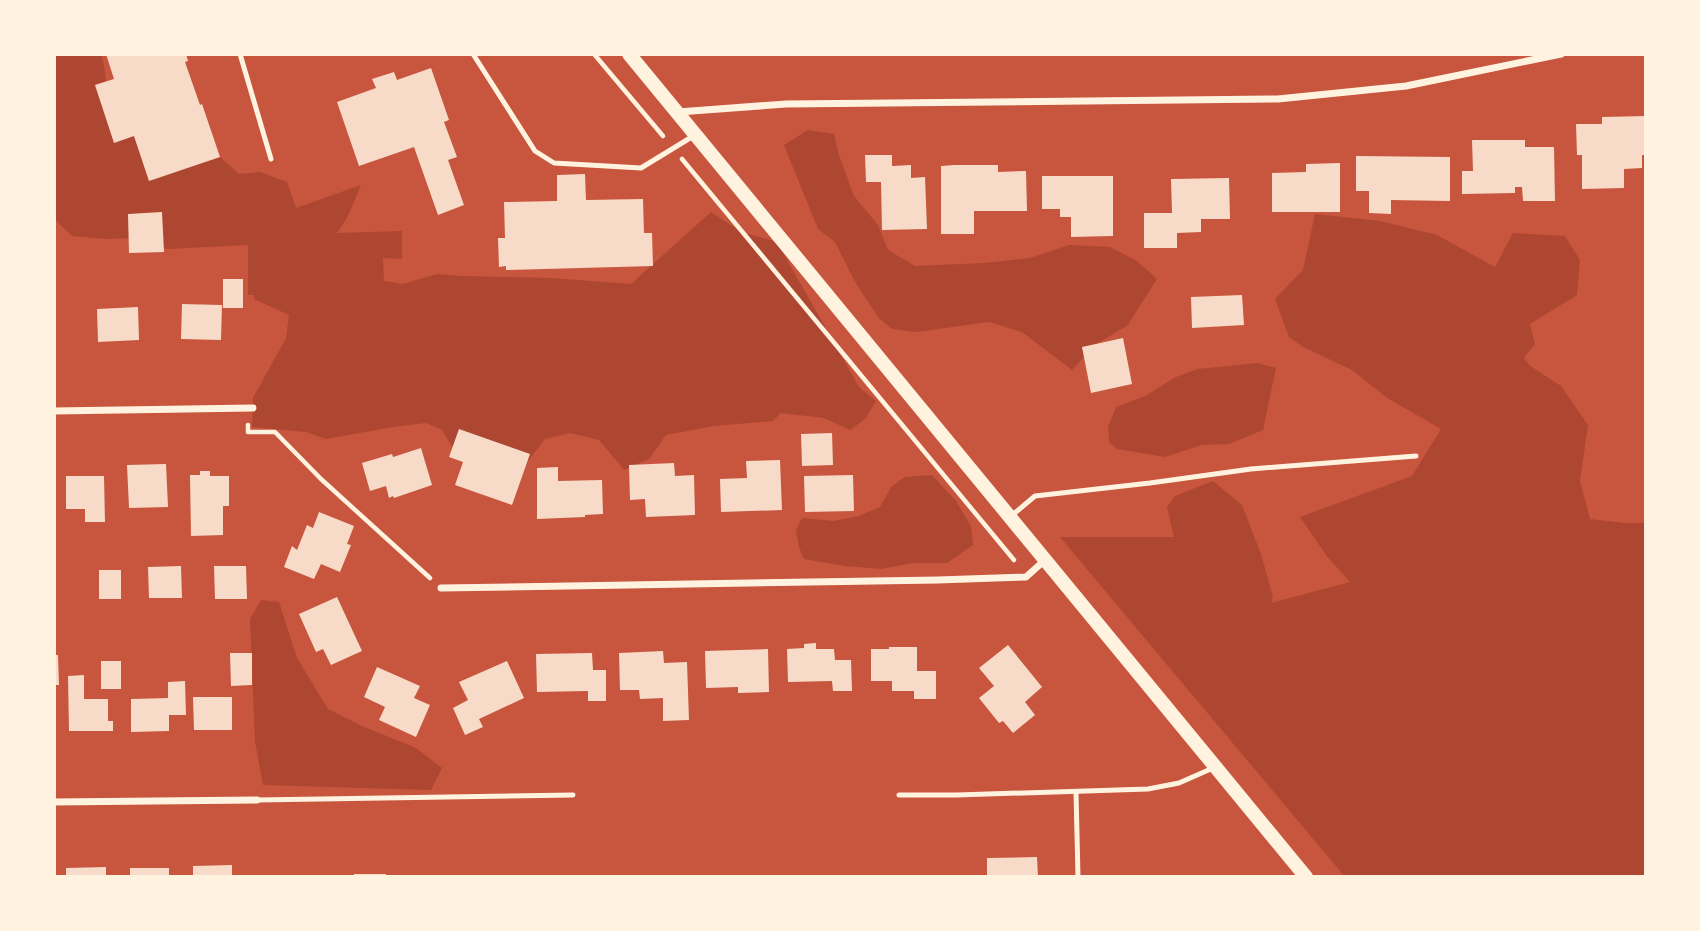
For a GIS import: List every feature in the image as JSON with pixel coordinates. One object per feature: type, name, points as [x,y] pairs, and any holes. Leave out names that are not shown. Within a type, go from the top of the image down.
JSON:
[{"type":"main road","points":[[629,54],[1306,877]]},
{"type":"street","points":[[677,112],[786,104],[1278,99],[1403,87],[1561,54]]},
{"type":"street","points":[[54,411],[250,408]]},
{"type":"street","points":[[441,588],[1026,577],[1045,560]]},
{"type":"street","points":[[54,802],[257,800]]},
{"type":"lane","points":[[240,54],[271,159]]},
{"type":"lane","points":[[474,54],[535,151],[554,163],[641,168],[695,135]]},
{"type":"lane","points":[[1010,518],[1035,496],[1251,469],[1416,456]]},
{"type":"lane","points":[[899,795],[1148,789],[1179,783],[1216,766]]},
{"type":"lane","points":[[1076,792],[1078,877]]},
{"type":"lane","points":[[257,800],[573,795]]},
{"type":"path","points":[[594,54],[1027,576]]},
{"type":"path","points":[[250,408],[248,432],[275,432],[321,479],[441,588]]},
{"type":"shaded area","points":[[54,54],[101,54],[106,81],[95,85],[114,142],[134,136],[149,181],[220,157],[239,174],[260,172],[287,182],[296,208],[361,185],[348,216],[337,233],[402,231],[402,259],[383,258],[384,281],[403,284],[437,274],[631,284],[711,212],[741,232],[777,242],[859,387],[876,401],[865,419],[850,430],[824,418],[781,413],[773,421],[714,426],[666,435],[649,459],[624,470],[599,440],[570,433],[545,439],[523,468],[460,460],[442,430],[426,423],[326,439],[306,432],[252,427],[253,398],[286,338],[289,315],[254,299],[254,295],[248,295],[248,245],[167,249],[131,238],[72,236],[54,219]]},
{"type":"shaded area","points":[[808,130],[834,134],[854,196],[878,225],[888,250],[915,266],[1030,258],[1069,245],[1110,247],[1137,261],[1157,279],[1128,325],[1095,345],[1072,370],[1022,332],[989,322],[916,332],[892,329],[878,317],[854,280],[835,242],[818,229],[784,145]]},
{"type":"shaded area","points":[[1315,214],[1380,221],[1437,235],[1495,267],[1513,233],[1565,236],[1580,260],[1577,295],[1530,324],[1535,344],[1524,358],[1530,366],[1561,386],[1588,425],[1580,481],[1590,519],[1646,523],[1646,877],[1345,877],[1060,537],[1174,537],[1167,507],[1175,496],[1213,481],[1242,505],[1261,554],[1273,597],[1271,603],[1350,582],[1326,555],[1300,517],[1412,476],[1441,429],[1387,398],[1352,370],[1303,347],[1289,337],[1275,299],[1303,270]]},
{"type":"shaded area","points":[[1258,363],[1276,368],[1263,430],[1229,444],[1202,445],[1165,457],[1117,449],[1109,442],[1108,427],[1116,407],[1145,396],[1174,378],[1197,369]]},
{"type":"shaded area","points":[[932,475],[956,501],[971,526],[973,545],[947,563],[913,563],[881,569],[804,559],[796,530],[802,518],[833,521],[859,516],[880,507],[891,487],[905,477]]},
{"type":"shaded area","points":[[261,600],[279,602],[297,658],[328,709],[416,748],[442,768],[431,790],[263,785],[255,742],[250,619]]},
{"type":"building","points":[[106,54],[186,54],[188,61],[185,62],[220,157],[149,181],[134,136],[114,143],[95,85],[114,79]]},
{"type":"building","points":[[431,68],[449,120],[444,122],[457,157],[448,160],[464,205],[438,215],[414,147],[359,166],[337,102],[376,88],[372,79],[394,72],[397,80]]},
{"type":"building","points":[[1646,116],[1646,155],[1642,155],[1642,168],[1624,169],[1624,188],[1582,189],[1582,155],[1577,155],[1576,124],[1602,124],[1602,117]]},
{"type":"building","points":[[1472,140],[1525,140],[1525,147],[1554,147],[1555,201],[1523,201],[1522,187],[1515,187],[1515,193],[1462,194],[1462,171],[1473,171]]},
{"type":"building","points":[[865,155],[892,155],[892,166],[911,165],[911,178],[925,177],[927,229],[882,230],[881,182],[866,182]]},
{"type":"building","points":[[1356,156],[1450,157],[1450,201],[1391,200],[1391,214],[1369,213],[1369,191],[1356,191]]},
{"type":"building","points":[[1340,163],[1340,212],[1272,212],[1272,173],[1306,172],[1306,164]]},
{"type":"building","points":[[998,165],[998,172],[1026,171],[1027,211],[974,211],[974,234],[941,234],[941,166]]},
{"type":"building","points":[[585,174],[586,200],[643,199],[644,233],[652,233],[653,266],[506,270],[506,266],[499,267],[498,238],[505,238],[504,202],[557,201],[557,175]]},
{"type":"building","points":[[1042,176],[1113,176],[1113,236],[1071,237],[1071,217],[1060,217],[1060,209],[1042,209]]},
{"type":"building","points":[[1229,178],[1230,219],[1201,219],[1201,232],[1177,233],[1177,248],[1144,248],[1144,213],[1172,213],[1171,179]]},
{"type":"building","points":[[162,212],[164,252],[129,253],[128,214]]},
{"type":"building","points":[[223,279],[243,279],[243,308],[223,308]]},
{"type":"building","points":[[1242,295],[1244,325],[1192,328],[1191,297]]},
{"type":"building","points":[[182,304],[222,305],[221,340],[181,339]]},
{"type":"building","points":[[138,307],[139,340],[98,342],[97,309]]},
{"type":"building","points":[[1123,338],[1132,384],[1091,393],[1082,347]]},
{"type":"building","points":[[459,429],[530,454],[512,505],[455,485],[463,462],[449,457]]},
{"type":"building","points":[[832,433],[833,465],[802,466],[801,434]]},
{"type":"building","points":[[421,448],[432,485],[394,498],[389,498],[386,486],[370,491],[362,463]]},
{"type":"building","points":[[780,460],[782,510],[721,512],[720,479],[747,478],[746,461]]},
{"type":"building","points":[[674,463],[675,476],[694,475],[695,515],[646,517],[645,499],[630,500],[629,465]]},
{"type":"building","points":[[166,464],[168,507],[129,508],[127,465]]},
{"type":"building","points":[[558,467],[558,481],[602,480],[603,514],[537,519],[537,468]]},
{"type":"building","points":[[200,471],[210,471],[210,476],[229,476],[229,506],[223,506],[223,535],[191,536],[190,475],[200,475]]},
{"type":"building","points":[[853,475],[854,511],[805,512],[804,476]]},
{"type":"building","points":[[66,476],[104,476],[105,522],[85,522],[85,509],[66,509]]},
{"type":"building","points":[[319,512],[354,526],[347,544],[351,545],[340,572],[321,564],[314,579],[284,567],[292,546],[297,550],[307,525],[313,528]]},
{"type":"building","points":[[181,566],[182,598],[149,598],[148,567]]},
{"type":"building","points":[[214,566],[246,566],[247,599],[215,599]]},
{"type":"building","points":[[99,570],[121,570],[121,599],[99,599]]},
{"type":"building","points":[[337,597],[362,651],[331,665],[323,649],[316,652],[299,614]]},
{"type":"building","points":[[816,643],[816,649],[834,649],[835,660],[851,660],[852,691],[833,691],[832,681],[788,682],[787,649],[804,648],[804,644]]},
{"type":"building","points":[[1008,645],[1042,687],[1025,702],[1035,715],[1013,733],[1003,721],[999,723],[979,698],[994,686],[979,668]]},
{"type":"building","points":[[917,647],[917,671],[936,671],[936,699],[914,699],[914,691],[892,691],[892,681],[871,681],[871,649]]},
{"type":"building","points":[[768,649],[769,692],[738,693],[738,687],[706,688],[705,651]]},
{"type":"building","points":[[663,651],[664,663],[687,662],[689,720],[663,721],[663,698],[640,699],[639,690],[620,690],[619,653]]},
{"type":"building","points":[[230,653],[252,653],[252,685],[231,686]]},
{"type":"building","points":[[592,653],[593,670],[606,670],[606,701],[588,701],[588,691],[537,692],[536,654]]},
{"type":"building","points":[[54,655],[58,655],[59,685],[54,685]]},
{"type":"building","points":[[101,661],[121,661],[121,689],[101,689]]},
{"type":"building","points":[[507,661],[524,698],[479,719],[483,727],[465,735],[453,708],[468,700],[459,682]]},
{"type":"building","points":[[377,667],[420,686],[414,698],[430,705],[416,737],[379,720],[385,707],[364,697]]},
{"type":"building","points":[[84,675],[84,699],[108,699],[108,721],[113,721],[113,731],[69,731],[68,676]]},
{"type":"building","points":[[185,681],[186,715],[169,715],[169,731],[131,732],[131,699],[168,698],[168,682]]},
{"type":"building","points":[[193,697],[232,697],[232,730],[194,730]]},
{"type":"building","points":[[1037,857],[1038,877],[987,877],[987,858]]},
{"type":"building","points":[[232,865],[232,877],[193,877],[193,866]]},
{"type":"building","points":[[106,867],[106,877],[66,877],[66,868]]},
{"type":"building","points":[[130,868],[169,868],[169,877],[130,877]]},
{"type":"building","points":[[354,874],[386,874],[386,877],[354,877]]}]
